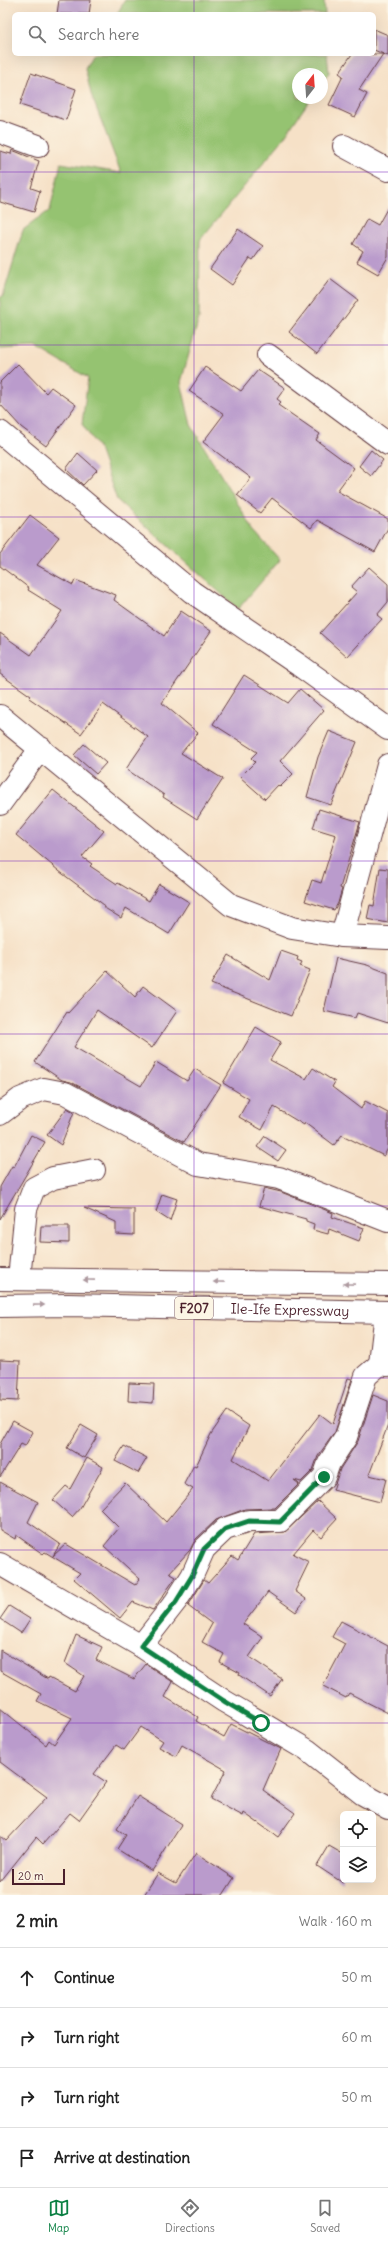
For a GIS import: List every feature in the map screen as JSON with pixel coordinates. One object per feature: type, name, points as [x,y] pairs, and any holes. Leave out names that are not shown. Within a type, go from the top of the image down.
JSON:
[{"type":"street","points":[[0,132],[38,146]]},
{"type":"street","points":[[344,146],[388,170]]},
{"type":"street","points":[[268,355],[388,444]]},
{"type":"street","points":[[0,432],[192,592],[299,665],[388,729]]},
{"type":"street","points":[[0,716],[231,905],[292,928],[342,936],[388,938]]},
{"type":"street","points":[[0,804],[41,748]]},
{"type":"street","points":[[342,936],[388,765]]},
{"type":"street","points":[[0,1114],[20,1099],[44,1089],[65,1093],[198,1164],[279,1178],[388,1221]]},
{"type":"street","points":[[9,1279],[26,1209],[34,1188],[53,1178],[94,1170]]},
{"type":"street","name":"Ile-Ife Expressway","points":[[9,1279],[388,1284]]},
{"type":"street","name":"Ile-Ife Expressway","points":[[0,1306],[68,1305],[387,1312]]},
{"type":"street","points":[[141,1646],[176,1602],[192,1576],[204,1549],[225,1529],[249,1521],[280,1522],[324,1477],[329,1463],[346,1437],[366,1376],[384,1364],[387,1312]]},
{"type":"street","points":[[0,1564],[141,1646],[224,1701],[307,1750],[363,1794],[388,1808]]},
{"type":"green space","points":[[125,0],[324,0],[325,12],[118,12]]},
{"type":"green space","points":[[92,56],[327,56],[329,73],[328,74],[328,68],[292,68],[292,104],[307,104],[280,143],[200,240],[199,318],[181,382],[191,425],[254,531],[280,560],[238,609],[117,500],[99,449],[82,424],[88,378],[36,347],[0,349],[0,297],[3,296],[23,230],[50,210],[61,163],[121,173],[91,94],[85,68]]},
{"type":"building","points":[[59,0],[91,0],[89,12],[57,12]]},
{"type":"building","points":[[376,30],[388,35],[388,56],[376,51]]},
{"type":"building","points":[[376,54],[383,54],[359,90],[367,94],[355,117],[329,105],[343,76],[339,73],[351,56],[376,56]]},
{"type":"building","points":[[31,73],[76,89],[66,120],[20,105]]},
{"type":"building","points":[[12,150],[39,161],[31,188],[40,191],[34,212],[0,202],[0,151],[11,154]]},
{"type":"building","points":[[388,207],[388,257],[378,274],[357,262],[363,251],[353,244],[367,219],[378,225]]},
{"type":"building","points":[[238,229],[263,246],[253,260],[250,258],[232,285],[210,269]]},
{"type":"building","points":[[330,279],[358,300],[317,354],[289,332]]},
{"type":"building","points":[[18,364],[46,393],[51,387],[76,405],[46,446],[21,427],[0,404],[0,382]]},
{"type":"building","points":[[205,367],[241,391],[258,370],[285,388],[277,399],[281,402],[278,405],[320,434],[316,440],[354,468],[337,491],[388,519],[388,528],[375,552],[317,520],[311,528],[272,498],[260,513],[237,495],[251,478],[203,442],[224,414],[189,391]]},
{"type":"building","points":[[371,450],[383,460],[371,476],[359,466]]},
{"type":"building","points":[[78,453],[97,470],[83,485],[66,469]]},
{"type":"building","points":[[30,515],[59,537],[37,565],[73,585],[75,580],[116,595],[114,600],[164,636],[181,611],[211,631],[162,703],[198,733],[181,753],[223,779],[197,819],[163,797],[164,795],[126,769],[148,737],[103,704],[81,734],[29,698],[31,696],[0,674],[0,633],[31,655],[62,611],[28,590],[29,588],[0,566],[0,554]]},
{"type":"building","points":[[369,567],[388,584],[388,602],[377,615],[382,619],[347,657],[320,633],[357,592],[351,587]]},
{"type":"building","points":[[244,675],[288,703],[300,689],[324,710],[280,761],[293,774],[280,787],[278,785],[265,799],[240,777],[255,762],[251,758],[257,752],[213,724]]},
{"type":"building","points":[[329,731],[357,742],[331,805],[307,797],[318,757]]},
{"type":"building","points":[[84,744],[106,763],[96,774],[74,755]]},
{"type":"building","points":[[53,790],[104,831],[82,857],[92,864],[90,866],[117,884],[118,883],[149,901],[159,884],[189,902],[169,934],[126,908],[121,918],[103,907],[104,905],[59,871],[16,835]]},
{"type":"building","points":[[319,809],[360,822],[340,888],[342,889],[338,903],[334,910],[305,901],[312,880],[321,883],[336,835],[313,828]]},
{"type":"building","points":[[380,868],[388,869],[388,923],[367,919],[370,905],[374,906]]},
{"type":"building","points":[[281,951],[298,957],[297,960],[302,962],[300,966],[310,970],[291,1016],[211,984],[228,955],[270,980]]},
{"type":"building","points":[[336,958],[367,965],[388,973],[388,1023],[357,1013],[355,1018],[324,1011]]},
{"type":"building","points":[[107,971],[135,997],[143,986],[177,1011],[152,1048],[97,1010],[74,1047],[141,1086],[156,1062],[187,1081],[195,1069],[221,1085],[184,1142],[71,1082],[62,1080],[35,1062],[67,1012],[68,1013]]},
{"type":"building","points":[[256,1027],[281,1042],[270,1060],[306,1079],[313,1068],[335,1082],[332,1087],[361,1109],[365,1101],[388,1113],[388,1148],[384,1156],[342,1135],[334,1145],[305,1123],[304,1125],[274,1107],[262,1130],[239,1117],[249,1099],[223,1083]]},
{"type":"building","points":[[67,1108],[74,1112],[61,1145],[47,1135]]},
{"type":"building","points":[[31,1135],[45,1142],[0,1219],[0,1187],[12,1166],[14,1167]]},
{"type":"building","points":[[265,1136],[286,1150],[278,1161],[257,1147]]},
{"type":"building","points":[[264,1188],[281,1192],[333,1213],[332,1217],[364,1228],[359,1241],[329,1229],[328,1234],[313,1230],[314,1224],[306,1221],[306,1219],[259,1206]]},
{"type":"building","points":[[162,1194],[177,1199],[170,1221],[156,1212]]},
{"type":"building","points":[[84,1208],[134,1209],[134,1235],[116,1234],[116,1222]]},
{"type":"building","points":[[41,1226],[69,1226],[69,1243],[40,1242]]},
{"type":"building","points":[[0,1360],[20,1361],[18,1401],[0,1400]]},
{"type":"building","points":[[348,1378],[352,1379],[335,1432],[318,1456],[313,1470],[301,1482],[294,1480],[299,1484],[275,1508],[245,1509],[216,1520],[195,1540],[190,1550],[169,1573],[176,1577],[153,1610],[133,1602],[120,1618],[74,1579],[80,1573],[45,1552],[43,1554],[16,1535],[15,1539],[0,1530],[0,1482],[38,1502],[28,1522],[60,1544],[53,1556],[66,1544],[135,1585],[140,1579],[104,1546],[119,1528],[100,1509],[125,1483],[166,1522],[193,1489],[184,1484],[194,1465],[196,1466],[211,1434],[227,1411],[249,1426],[233,1459],[268,1481],[320,1414],[333,1424]]},
{"type":"building","points":[[129,1383],[154,1384],[153,1403],[128,1401]]},
{"type":"building","points":[[373,1395],[388,1401],[388,1425],[369,1475],[386,1479],[380,1502],[333,1490],[340,1469],[358,1441]]},
{"type":"building","points":[[13,1421],[33,1432],[25,1446],[21,1444],[0,1477],[0,1444]]},
{"type":"building","points":[[81,1425],[98,1435],[84,1458],[67,1448]]},
{"type":"building","points":[[124,1446],[147,1458],[138,1473],[115,1461]]},
{"type":"building","points":[[87,1458],[103,1467],[80,1508],[72,1517],[53,1500],[66,1486],[70,1489]]},
{"type":"building","points":[[318,1501],[337,1519],[321,1537],[313,1530],[293,1554],[309,1562],[295,1591],[306,1599],[296,1612],[268,1592],[243,1624],[263,1637],[249,1657],[282,1679],[270,1696],[239,1675],[240,1673],[220,1662],[224,1654],[202,1642],[212,1624],[188,1606],[204,1580],[208,1583],[232,1556],[238,1560],[254,1534],[285,1532]]},
{"type":"building","points":[[9,1606],[30,1619],[21,1633],[0,1619]]},
{"type":"building","points":[[341,1621],[388,1646],[388,1713],[349,1693],[346,1698],[323,1686],[345,1644],[332,1637]]},
{"type":"building","points":[[76,1635],[102,1647],[96,1660],[134,1679],[146,1664],[173,1682],[165,1697],[198,1717],[196,1721],[224,1737],[231,1724],[281,1749],[263,1790],[295,1813],[278,1837],[244,1813],[243,1816],[211,1799],[226,1770],[182,1745],[176,1756],[159,1747],[163,1741],[141,1727],[124,1750],[116,1745],[94,1774],[106,1782],[79,1820],[70,1813],[43,1844],[36,1837],[0,1882],[0,1836],[6,1841],[47,1797],[0,1762],[0,1708],[46,1745],[49,1740],[54,1744],[72,1718],[37,1701],[41,1694],[0,1671],[0,1650],[48,1679],[49,1677],[75,1691],[84,1676],[65,1663]]},
{"type":"building","points":[[138,1796],[182,1824],[152,1871],[117,1849],[126,1835],[117,1829]]},
{"type":"building","points":[[329,1846],[340,1852],[340,1881],[317,1866]]},
{"type":"building","points":[[196,1853],[234,1878],[223,1895],[144,1895],[158,1873],[176,1883]]},
{"type":"route","points":[[261,1723],[224,1701],[141,1646],[176,1602],[192,1576],[204,1549],[225,1529],[249,1521],[280,1522],[324,1477]]}]
